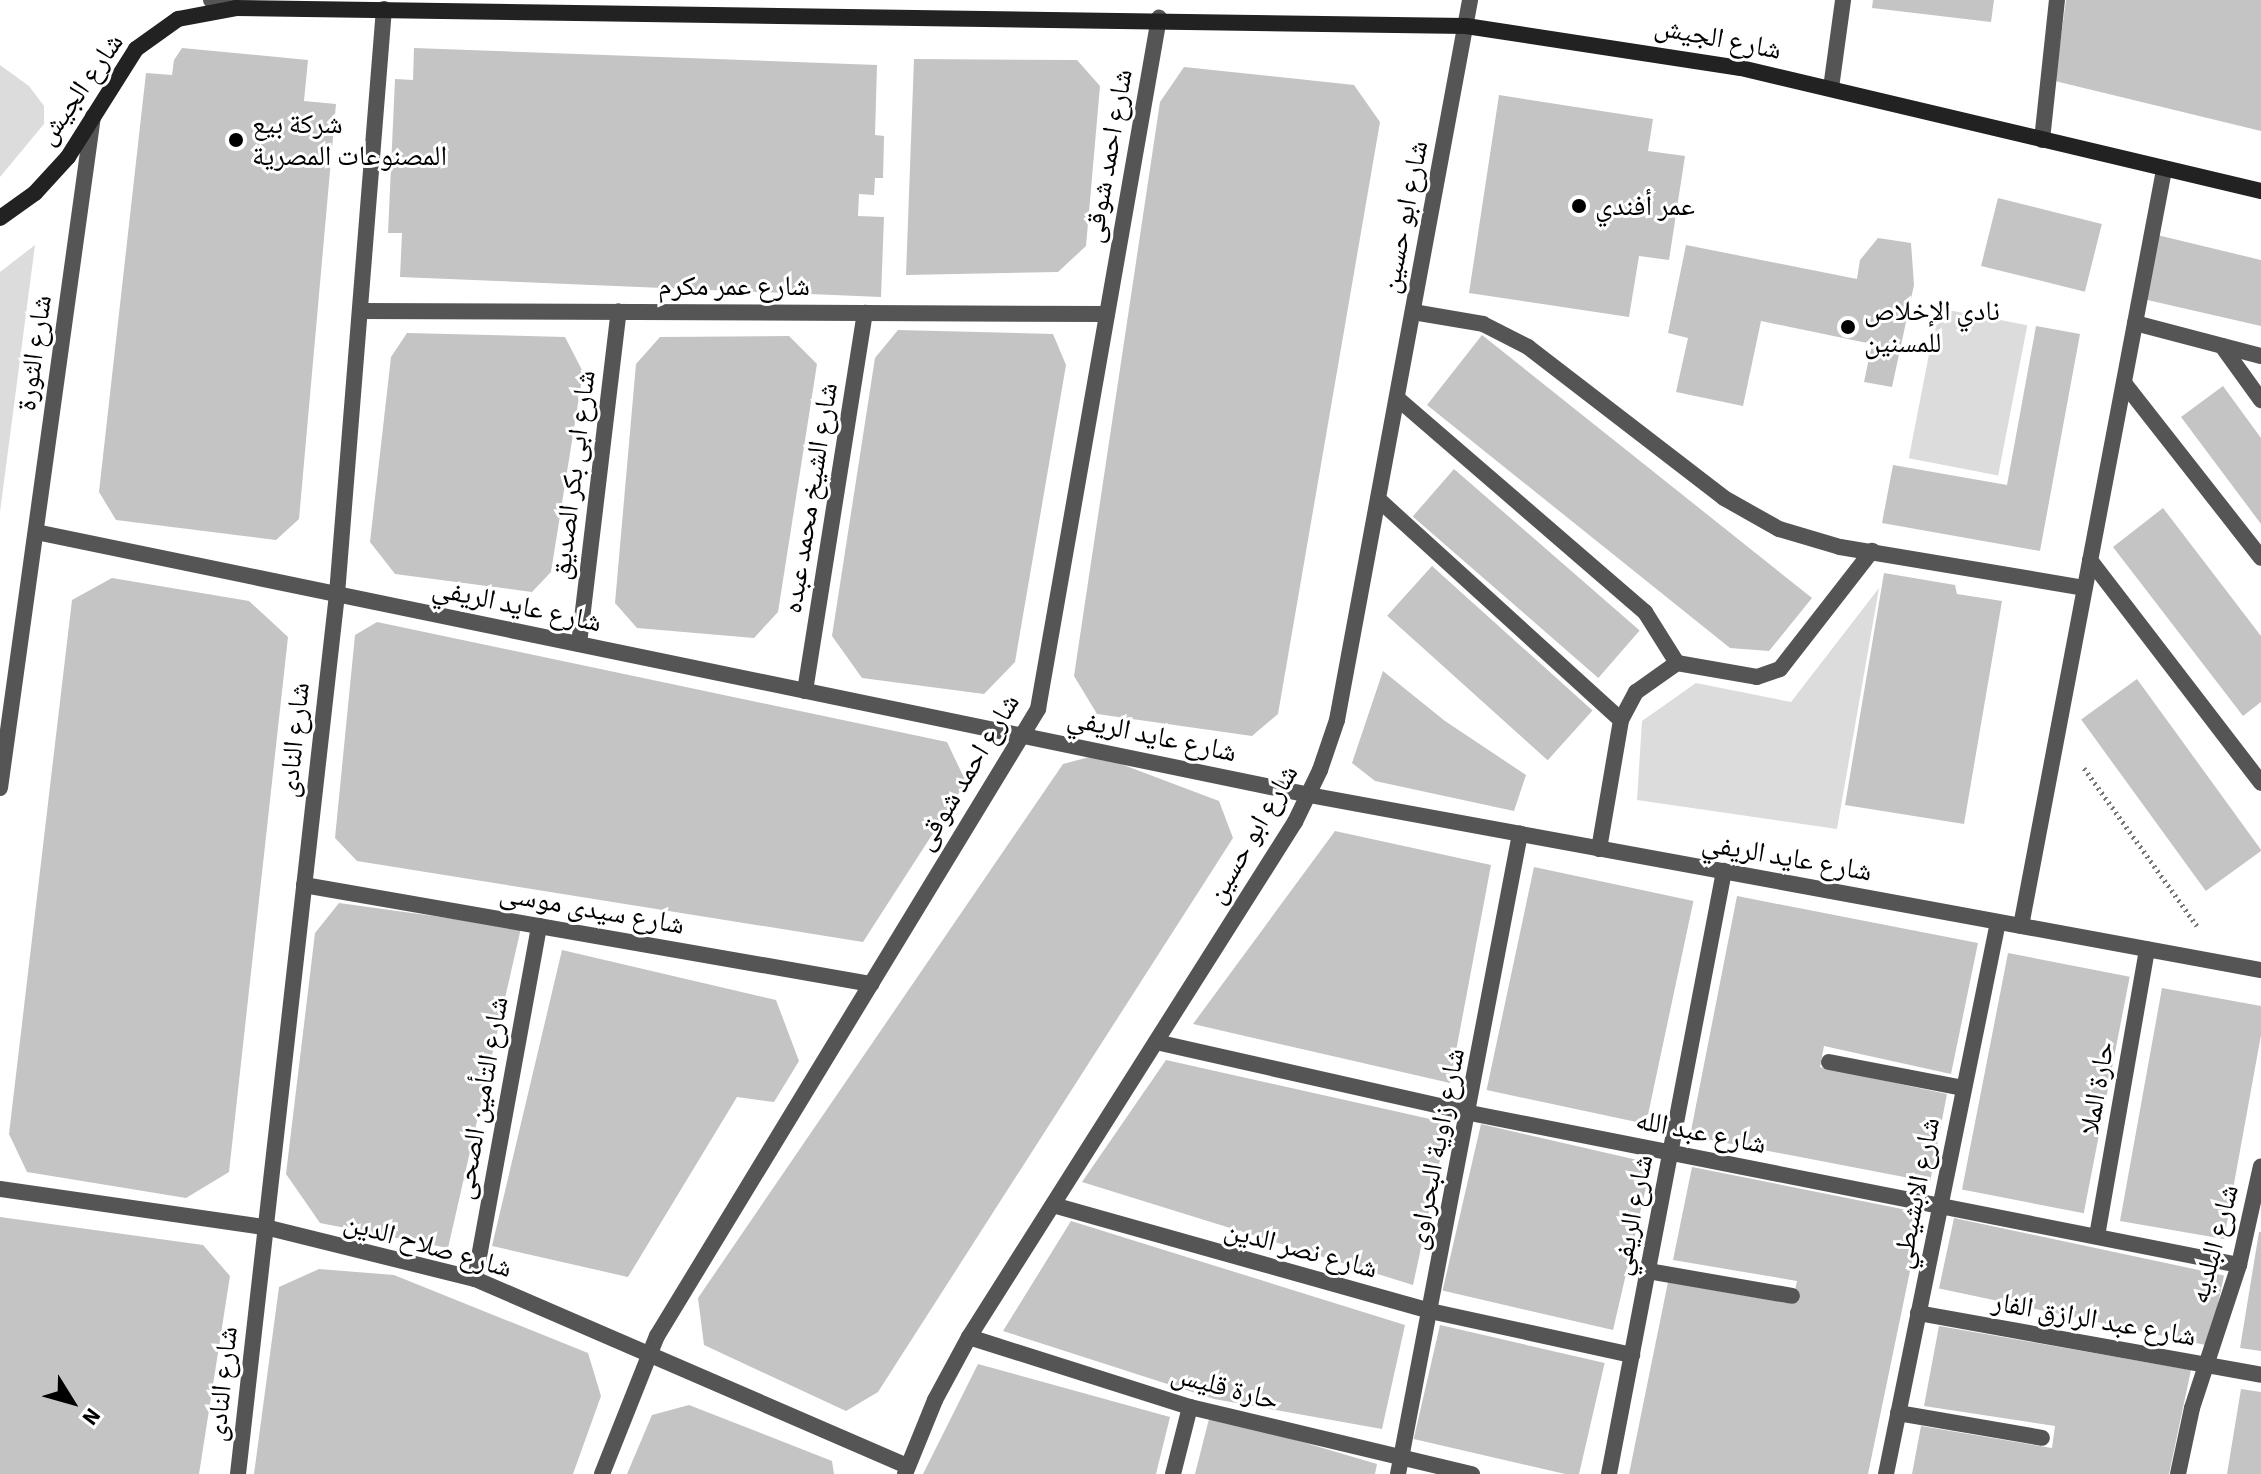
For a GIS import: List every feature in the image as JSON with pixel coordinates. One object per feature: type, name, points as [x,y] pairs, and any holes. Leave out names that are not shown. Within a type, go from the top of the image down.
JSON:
[{"type":"main road","name":"شارع الجيش","points":[[0,218],[35,193],[68,157],[121,67],[153,34],[178,19],[236,8],[1159,18],[1466,26],[1650,51],[1831,88],[2261,191]]},
{"type":"street","points":[[211,0],[236,8]]},
{"type":"street","name":"شارع ابو حسين","points":[[906,1470],[969,1337],[1309,795],[1337,720],[1470,0]]},
{"type":"street","points":[[1831,88],[1843,0]]},
{"type":"street","points":[[2042,140],[2057,0]]},
{"type":"street","name":"شارع النادى","points":[[238,1474],[337,594],[384,9]]},
{"type":"street","name":"شارع احمد شوقى","points":[[602,1474],[648,1354],[871,984],[1026,736],[1046,681],[1159,18]]},
{"type":"street","name":"شارع الثورة","points":[[0,788],[94,116]]},
{"type":"street","points":[[2021,926],[2164,170]]},
{"type":"street","name":"شارع عمر مكرم","points":[[360,311],[1107,314]]},
{"type":"street","name":"شارع ابى بكر الصديق","points":[[579,644],[619,311]]},
{"type":"street","points":[[1413,312],[1483,324],[1528,347],[1750,515],[1809,541],[2084,588]]},
{"type":"street","name":"شارع الشيخ محمد عبده","points":[[805,691],[865,313]]},
{"type":"street","points":[[2135,323],[2261,356]]},
{"type":"street","points":[[2222,346],[2261,400]]},
{"type":"street","points":[[2124,383],[2261,558]]},
{"type":"street","points":[[1397,398],[1645,612],[1677,663]]},
{"type":"street","points":[[1378,499],[1621,720]]},
{"type":"street","name":"شارع عايد الريفي","points":[[36,532],[1309,795],[2261,970]]},
{"type":"street","points":[[1599,849],[1621,720],[1636,692],[1677,663],[1757,677],[1780,669],[1872,551]]},
{"type":"street","points":[[2090,560],[2261,783]]},
{"type":"street","name":"شارع زاوية البحراوى","points":[[1400,1466],[1470,1113],[1520,834]]},
{"type":"street","name":"شارع الريفي","points":[[1609,1474],[1724,871]]},
{"type":"street","name":"شارع سيدى موسى","points":[[304,885],[871,984]]},
{"type":"street","name":"شارع الابشيطي","points":[[1886,1474],[1998,922]]},
{"type":"street","name":"شارع التأمين الصحى","points":[[475,1279],[539,926]]},
{"type":"street","name":"حارة الملا","points":[[2097,1236],[2147,949]]},
{"type":"street","name":"شارع عبد الله","points":[[1156,1042],[1470,1113],[2239,1265]]},
{"type":"street","points":[[1829,1062],[1963,1088]]},
{"type":"street","name":"شارع البلديه","points":[[2178,1474],[2206,1366],[2257,1213],[2261,1166]]},
{"type":"street","name":"شارع صلاح الدين","points":[[0,1189],[265,1227],[475,1279],[906,1470]]},
{"type":"street","name":"شارع نصر الدين","points":[[1053,1205],[1430,1311],[1632,1355]]},
{"type":"street","points":[[1648,1271],[1792,1296]]},
{"type":"street","name":"شارع عبد الرازق الفار","points":[[1918,1313],[2261,1375]]},
{"type":"street","name":"حارة قليس","points":[[969,1337],[1190,1407],[1400,1466],[1472,1474]]},
{"type":"street","points":[[1173,1474],[1190,1407]]},
{"type":"street","points":[[1898,1413],[2042,1438]]},
{"type":"path","points":[[2058,732],[2224,963]]},
{"type":"shaded area","points":[[0,65],[29,86],[44,106],[44,124],[0,177]]},
{"type":"shaded area","points":[[35,245],[0,512],[0,272]]},
{"type":"shaded area","points":[[1938,308],[2027,325],[1998,476],[1909,458]]},
{"type":"shaded area","points":[[1879,588],[1837,829],[1637,800],[1642,721],[1696,683],[1791,702]]},
{"type":"building","points":[[1873,0],[1994,0],[1991,22],[1872,8]]},
{"type":"building","points":[[2066,0],[2261,0],[2261,131],[2055,81]]},
{"type":"building","points":[[182,48],[308,60],[304,101],[336,104],[299,519],[276,540],[116,520],[99,492],[146,73],[172,75],[174,60]]},
{"type":"building","points":[[414,48],[877,65],[875,135],[884,136],[883,178],[875,178],[874,195],[859,194],[858,216],[884,217],[881,297],[400,277],[402,233],[388,233],[395,79],[413,80]]},
{"type":"building","points":[[914,59],[1077,60],[1100,86],[1086,246],[1058,272],[906,275]]},
{"type":"building","points":[[1184,67],[1354,85],[1380,122],[1278,714],[1252,736],[1097,714],[1074,676],[1160,102]]},
{"type":"building","name":"عمر أفندي","points":[[1499,95],[1653,119],[1648,151],[1685,156],[1669,260],[1639,256],[1629,317],[1469,293]]},
{"type":"building","points":[[1998,198],[2102,224],[2085,292],[1981,266]]},
{"type":"building","points":[[2153,234],[2261,260],[2261,326],[2143,299]]},
{"type":"building","name":"نادي الإخلاص للمسنين","points":[[1878,238],[1911,243],[1914,285],[1892,387],[1864,382],[1872,344],[1761,321],[1743,406],[1676,392],[1688,338],[1668,333],[1686,245],[1857,279],[1860,260]]},
{"type":"building","points":[[2036,326],[2080,334],[2040,551],[1882,523],[1893,465],[2007,485]]},
{"type":"building","points":[[898,330],[1053,334],[1066,365],[1015,662],[984,694],[862,678],[832,636],[875,358]]},
{"type":"building","points":[[407,333],[565,337],[583,372],[551,572],[532,592],[395,574],[370,542],[391,357]]},
{"type":"building","points":[[1482,335],[1812,598],[1769,651],[1730,648],[1427,405]]},
{"type":"building","points":[[789,336],[817,364],[778,612],[754,638],[637,628],[615,603],[636,364],[660,337]]},
{"type":"building","points":[[2223,386],[2261,438],[2261,524],[2181,417]]},
{"type":"building","points":[[1454,469],[1640,630],[1598,678],[1413,517]]},
{"type":"building","points":[[2163,508],[2261,636],[2261,702],[2243,716],[2113,547]]},
{"type":"building","points":[[1432,566],[1593,711],[1548,760],[1387,616]]},
{"type":"building","points":[[1884,573],[1955,585],[1957,594],[2002,601],[1964,824],[1845,805]]},
{"type":"building","points":[[112,578],[249,601],[288,637],[229,1172],[186,1198],[27,1172],[9,1134],[72,600]]},
{"type":"building","points":[[377,622],[947,742],[966,782],[863,942],[357,861],[335,838],[355,635]]},
{"type":"building","points":[[1383,671],[1445,721],[1526,775],[1514,811],[1375,781],[1352,763]]},
{"type":"building","points":[[2137,679],[2261,850],[2206,891],[2081,720]]},
{"type":"building","points":[[1097,755],[1219,801],[1233,838],[878,1392],[846,1411],[704,1345],[698,1298],[1063,764]]},
{"type":"building","points":[[1335,831],[1491,865],[1450,1083],[1193,1024]]},
{"type":"building","points":[[1534,867],[1693,901],[1646,1124],[1487,1090]]},
{"type":"building","points":[[1737,896],[1978,943],[1951,1074],[1824,1046],[1820,1067],[1947,1094],[1930,1182],[1690,1136]]},
{"type":"building","points":[[339,903],[521,928],[448,1248],[320,1223],[286,1174],[315,933]]},
{"type":"building","points":[[562,950],[776,1000],[799,1061],[774,1102],[737,1097],[628,1277],[492,1246]]},
{"type":"building","points":[[2008,953],[2130,977],[2084,1213],[1962,1190]]},
{"type":"building","points":[[2162,988],[2261,1006],[2261,1035],[2224,1239],[2120,1221]]},
{"type":"building","points":[[1166,1060],[1448,1123],[1413,1285],[1082,1182]]},
{"type":"building","points":[[1481,1124],[1652,1163],[1613,1330],[1443,1291]]},
{"type":"building","points":[[1692,1167],[1922,1213],[1868,1474],[1629,1474],[1668,1282],[1792,1304],[1797,1281],[1673,1260]]},
{"type":"building","points":[[0,1217],[203,1245],[230,1276],[199,1474],[0,1474]]},
{"type":"building","points":[[1954,1218],[2224,1275],[2209,1346],[1939,1288]]},
{"type":"building","points":[[1071,1221],[1405,1325],[1382,1429],[1214,1399],[1003,1331]]},
{"type":"building","points":[[2261,1232],[2261,1351],[2240,1348]]},
{"type":"building","points":[[319,1269],[394,1275],[588,1353],[601,1396],[573,1474],[254,1474],[279,1287]]},
{"type":"building","points":[[1440,1325],[1605,1363],[1579,1474],[1565,1474],[1414,1439]]},
{"type":"building","points":[[1939,1326],[2191,1370],[2169,1474],[1912,1474],[1921,1426],[2052,1448],[2055,1426],[1924,1406]]},
{"type":"building","points":[[978,1364],[1170,1417],[1156,1474],[923,1474]]},
{"type":"building","points":[[2241,1389],[2261,1392],[2261,1474],[2227,1474]]},
{"type":"building","points":[[689,1405],[832,1461],[834,1474],[627,1474],[652,1415]]},
{"type":"building","points":[[1210,1415],[1377,1464],[1375,1474],[1195,1474]]},
{"type":"place","name":"شركة بيع المصنوعات المصرية","points":[[236,140]]},
{"type":"place","name":"عمر أفندي","points":[[1579,206]]},
{"type":"place","name":"نادي الإخلاص للمسنين","points":[[1848,327]]}]
